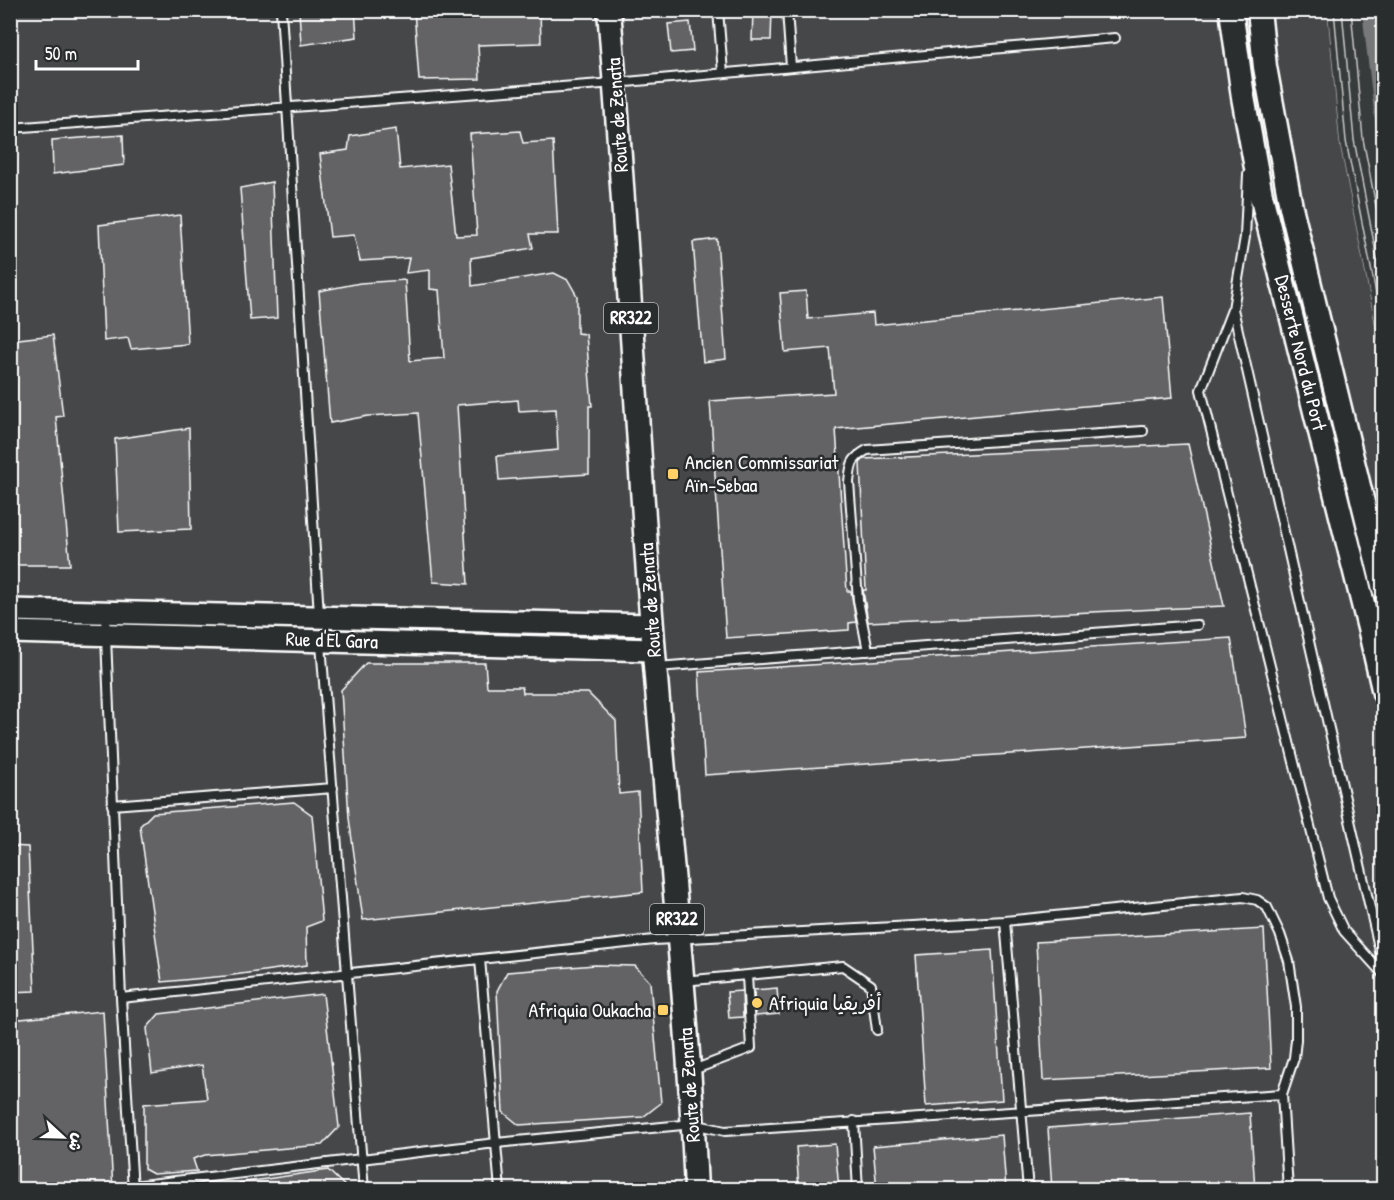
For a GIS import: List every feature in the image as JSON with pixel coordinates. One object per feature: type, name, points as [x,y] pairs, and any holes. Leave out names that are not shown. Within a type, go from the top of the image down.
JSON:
[{"type":"main road","name":"Route de Zenata","points":[[609,10],[651,625],[679,939],[696,1190]]},
{"type":"main road","name":"Desserte Nord du Port","points":[[1231,10],[1262,195],[1383,693]]},
{"type":"main road","name":"Desserte Nord du Port","points":[[1259,10],[1265,68],[1291,207],[1383,589]]},
{"type":"street","name":"Rue d'El Gara","points":[[10,610],[651,625]]},
{"type":"street","name":"Rue d'El Gara","points":[[10,632],[321,640],[654,658]]},
{"type":"lane","points":[[281,10],[319,616]]},
{"type":"lane","points":[[718,10],[723,73]]},
{"type":"lane","points":[[787,10],[791,67]]},
{"type":"lane","points":[[10,128],[615,82],[1115,38]]},
{"type":"lane","points":[[1250,134],[1245,237],[1233,309],[1201,390],[1328,898],[1344,931],[1383,975]]},
{"type":"lane","points":[[1233,309],[1383,969]]},
{"type":"lane","points":[[868,651],[858,600],[849,482],[850,467],[855,457],[867,450],[1143,432]]},
{"type":"lane","points":[[105,612],[121,998],[133,1188],[496,1143],[693,1124],[725,1131],[1282,1094]]},
{"type":"lane","points":[[654,658],[868,651],[1197,625]]},
{"type":"lane","points":[[321,640],[364,1190]]},
{"type":"lane","points":[[112,805],[333,788]]},
{"type":"lane","points":[[121,998],[679,939],[1005,921],[1243,897],[1262,902],[1272,913],[1281,934],[1288,961],[1296,1007],[1294,1058],[1282,1094],[1288,1190]]},
{"type":"lane","points":[[1005,921],[1028,1190]]},
{"type":"lane","points":[[480,959],[500,1190]]},
{"type":"lane","points":[[682,981],[843,966],[871,985],[877,1030]]},
{"type":"lane","points":[[689,1072],[751,1048],[747,975]]},
{"type":"lane","points":[[854,1121],[858,1190]]},
{"type":"shaded area","points":[[10,11],[1328,11],[1340,142],[1383,356],[1383,1189],[11,1189]]},
{"type":"water","points":[[1328,11],[1383,11],[1383,356],[1340,142]]},
{"type":"pier","points":[[1328,11],[1362,11],[1383,188],[1383,356],[1340,142]]},
{"type":"building","points":[[299,10],[355,10],[357,37],[301,45]]},
{"type":"building","points":[[414,10],[540,10],[541,43],[478,45],[480,79],[419,80]]},
{"type":"building","points":[[753,10],[772,10],[771,40],[752,40]]},
{"type":"building","points":[[690,22],[693,51],[671,53],[668,24]]},
{"type":"building","points":[[396,129],[400,169],[448,164],[456,236],[477,235],[470,134],[520,131],[523,143],[553,141],[558,234],[530,234],[533,248],[471,258],[472,286],[554,273],[568,280],[577,296],[577,333],[586,334],[592,406],[589,406],[589,474],[499,480],[497,456],[558,450],[556,409],[519,411],[518,400],[457,405],[468,584],[433,582],[418,413],[368,416],[330,423],[319,291],[360,283],[405,280],[410,361],[444,358],[439,290],[430,289],[430,270],[406,273],[409,258],[360,261],[354,235],[330,237],[320,154],[348,150],[350,136]]},
{"type":"building","points":[[123,135],[124,165],[53,174],[52,140]]},
{"type":"building","points":[[272,182],[277,318],[250,320],[240,188]]},
{"type":"building","points":[[180,215],[188,344],[131,349],[128,338],[104,341],[99,225]]},
{"type":"building","points":[[717,239],[726,359],[703,362],[693,242]]},
{"type":"building","points":[[806,291],[808,319],[873,313],[874,325],[1163,297],[1172,398],[836,429],[847,591],[851,591],[856,622],[849,623],[849,630],[726,638],[710,401],[834,393],[830,348],[785,352],[780,293]]},
{"type":"building","points":[[53,335],[63,416],[56,417],[70,565],[12,565],[10,340]]},
{"type":"building","points":[[189,428],[191,529],[119,532],[115,439]]},
{"type":"building","points":[[1188,444],[1224,606],[868,622],[863,590],[866,590],[860,463],[864,459]]},
{"type":"building","points":[[1231,638],[1246,738],[705,775],[699,672]]},
{"type":"building","points":[[366,663],[485,663],[487,687],[522,687],[523,693],[588,693],[616,721],[619,794],[638,792],[643,892],[363,920],[349,818],[341,690]]},
{"type":"building","points":[[294,802],[312,815],[322,921],[306,927],[307,965],[162,982],[140,826],[153,813]]},
{"type":"building","points":[[10,846],[28,847],[35,991],[10,992]]},
{"type":"building","points":[[1264,929],[1271,1068],[1043,1080],[1036,942]]},
{"type":"building","points":[[992,950],[1002,1100],[926,1106],[916,955]]},
{"type":"building","points":[[595,965],[635,966],[650,982],[661,1103],[643,1117],[519,1125],[503,1112],[497,991],[507,972]]},
{"type":"building","points":[[777,988],[779,1014],[755,1016],[754,990]]},
{"type":"building","points":[[742,991],[743,1017],[729,1018],[727,992]]},
{"type":"building","points":[[323,994],[339,1127],[322,1145],[205,1155],[193,1159],[197,1171],[153,1174],[144,1169],[144,1104],[207,1099],[202,1065],[152,1073],[147,1028],[159,1014]]},
{"type":"building","points":[[103,1011],[113,1190],[10,1190],[10,1020]]},
{"type":"building","points":[[1250,1113],[1255,1190],[1052,1190],[1048,1128]]},
{"type":"building","points":[[1002,1135],[1006,1190],[877,1190],[873,1146]]},
{"type":"building","points":[[835,1144],[839,1190],[799,1190],[796,1147]]},
{"type":"building","points":[[328,1170],[349,1190],[239,1190],[239,1183]]},
{"type":"place","name":"Ancien Commissariat Aïn-Sebaa","points":[[673,474]]},
{"type":"place","name":"Afriquia أفريقيا","points":[[757,1003]]},
{"type":"place","name":"Afriquia Oukacha","points":[[663,1010]]}]
